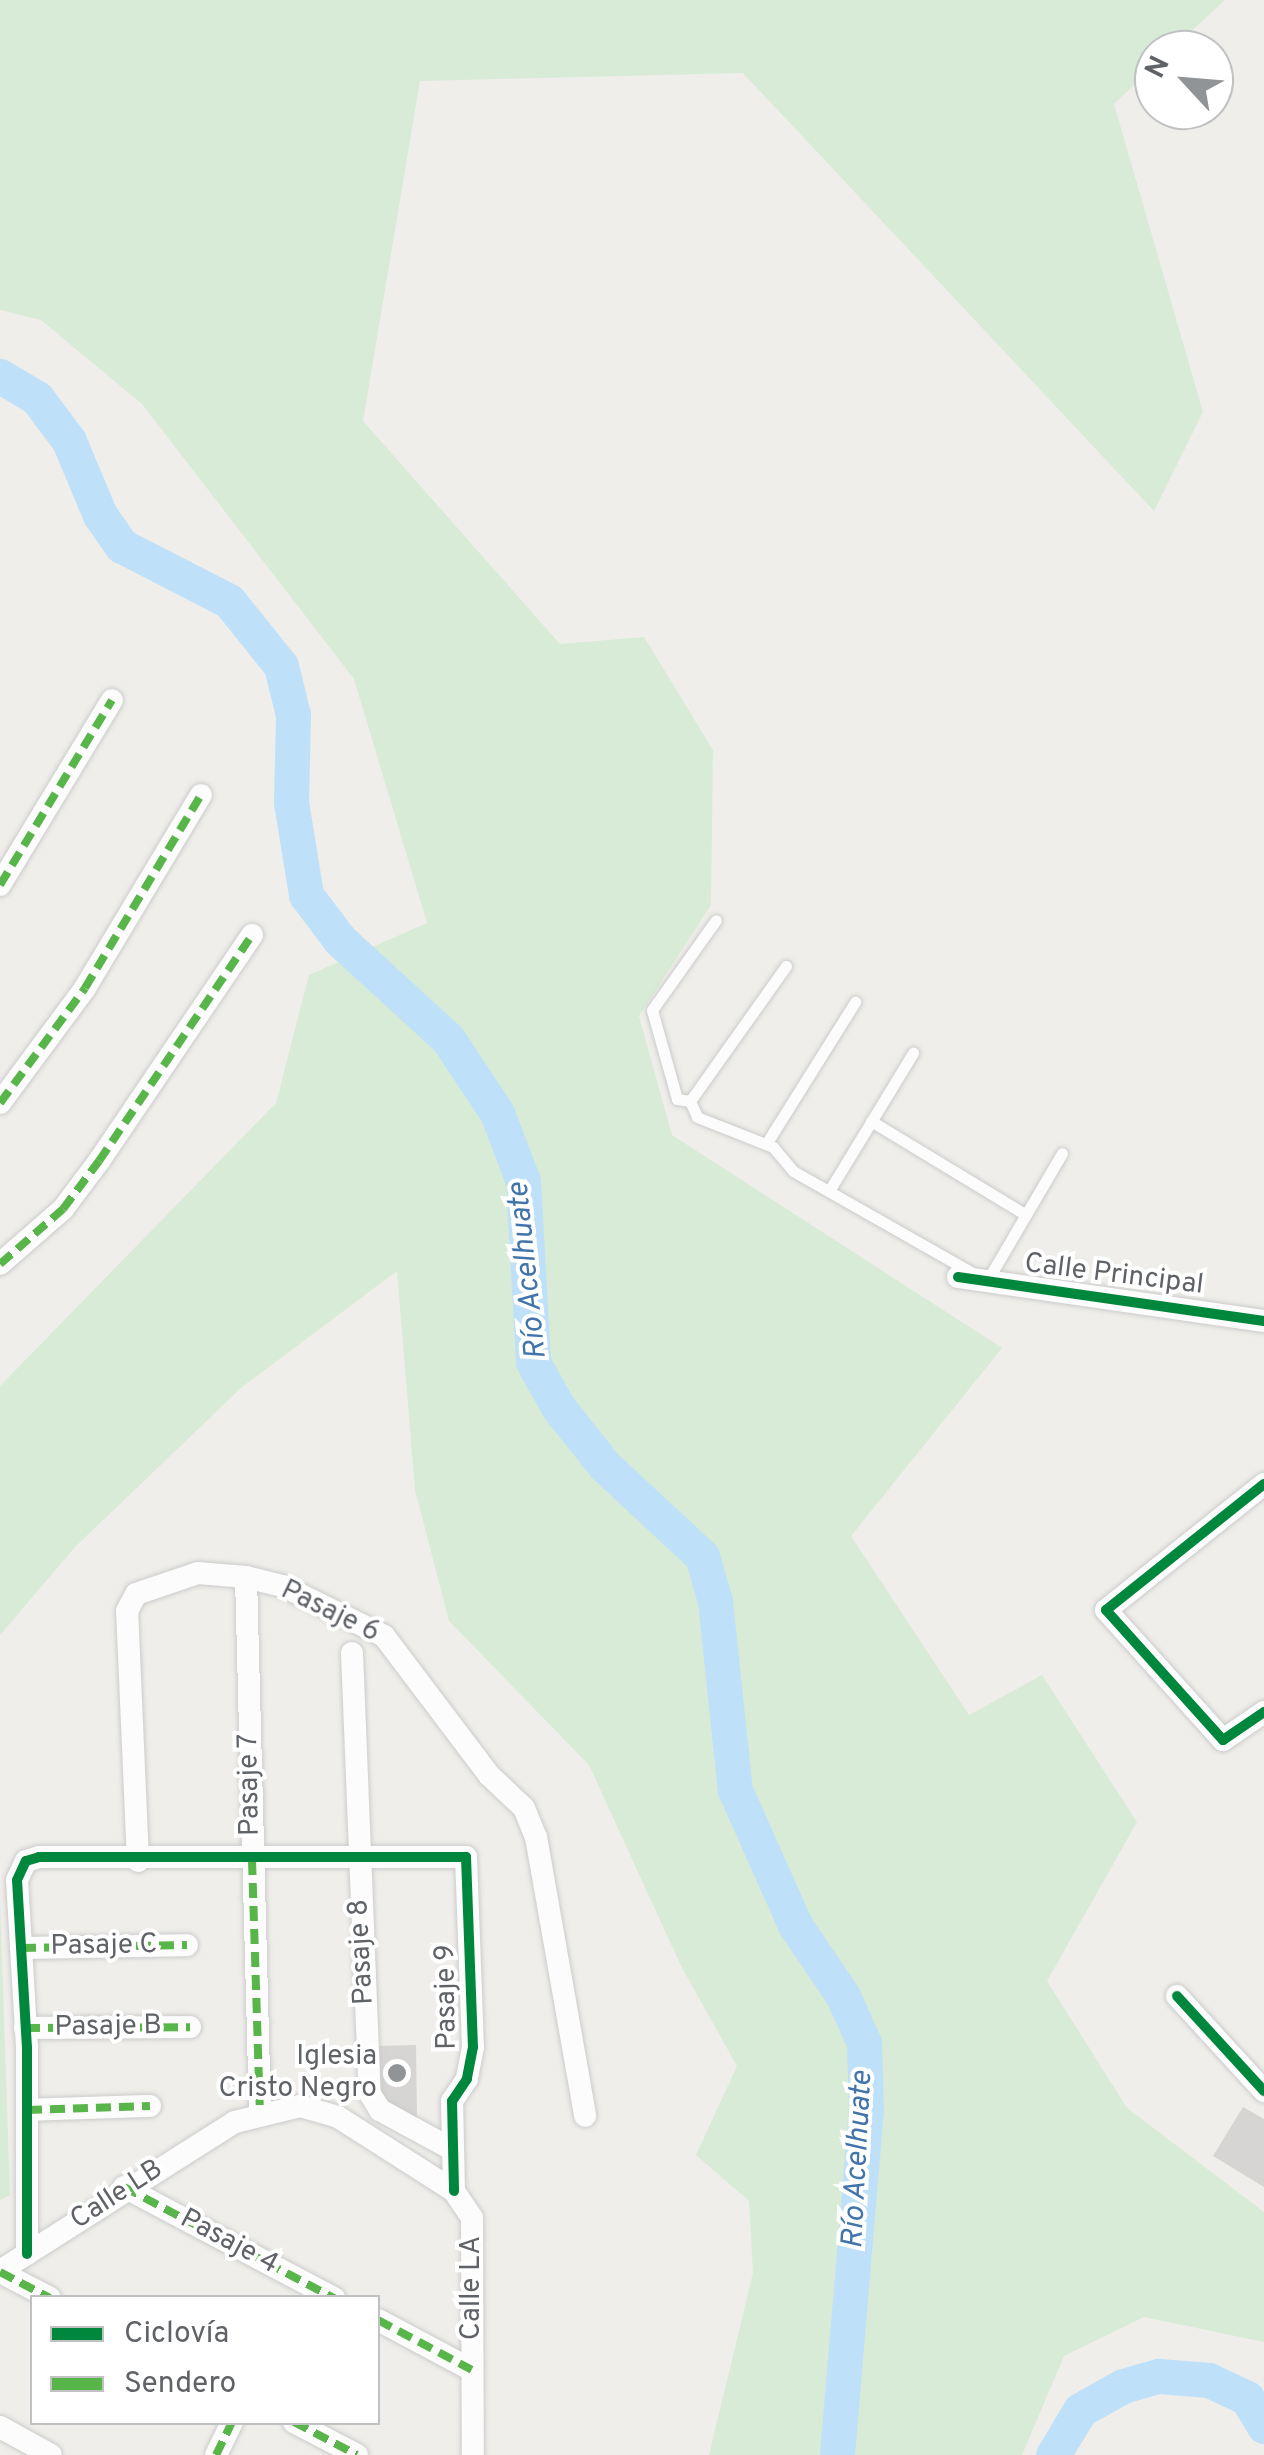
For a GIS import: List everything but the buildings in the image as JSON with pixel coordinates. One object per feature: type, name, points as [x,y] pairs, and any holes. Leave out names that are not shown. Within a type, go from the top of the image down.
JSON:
[{"type":"street","points":[[0,884],[112,700]]},
{"type":"street","points":[[0,1103],[85,988],[201,795]]},
{"type":"street","points":[[0,1264],[63,1209],[252,935]]},
{"type":"street","name":"Calle Principal","points":[[958,1278],[1264,1321]]},
{"type":"street","points":[[1264,1484],[1106,1610],[1224,1740],[1264,1712]]},
{"type":"street","name":"Pasaje 6","points":[[138,1861],[127,1611],[136,1594],[150,1586],[198,1573],[246,1578],[283,1586],[384,1636],[488,1775],[524,1808],[536,1837],[585,2116]]},
{"type":"street","name":"Pasaje 7","points":[[246,1578],[260,2112]]},
{"type":"street","name":"Pasaje 8","points":[[352,1653],[356,1860],[370,2094],[380,2110],[448,2147]]},
{"type":"street","name":"Pasaje 9","points":[[356,1860],[466,1856],[473,2047],[467,2079],[452,2101],[448,2147],[454,2191]]},
{"type":"street","points":[[27,2254],[26,2028],[17,1880],[26,1861],[356,1860]]},
{"type":"street","name":"Pasaje C","points":[[21,1948],[187,1945]]},
{"type":"street","points":[[1176,1996],[1264,2091]]},
{"type":"street","name":"Pasaje B","points":[[26,2028],[190,2026]]},
{"type":"street","points":[[27,2110],[150,2106]]},
{"type":"street","points":[[260,2112],[300,2106],[338,2117],[454,2191]]},
{"type":"street","name":"Calle LB","points":[[0,2271],[124,2187],[235,2122],[260,2112]]},
{"type":"street","name":"Pasaje 4","points":[[124,2187],[328,2295]]},
{"type":"street","name":"Calle LA","points":[[454,2191],[472,2218],[473,2455]]},
{"type":"street","points":[[0,2271],[44,2295]]},
{"type":"street","points":[[380,2321],[472,2370]]},
{"type":"street","points":[[216,2455],[231,2425]]},
{"type":"street","points":[[300,2425],[357,2455]]},
{"type":"street","points":[[0,2427],[51,2455]]},
{"type":"lane","points":[[690,1101],[677,1099],[652,1010],[716,920]]},
{"type":"lane","points":[[690,1101],[786,966]]},
{"type":"lane","points":[[766,1144],[855,1002]]},
{"type":"lane","points":[[829,1191],[912,1053]]},
{"type":"lane","points":[[690,1101],[697,1117],[766,1144],[793,1171],[986,1281],[1062,1153]]},
{"type":"lane","points":[[871,1122],[1026,1215]]},
{"type":"green space","points":[[0,0],[1225,0],[1193,30],[1134,30],[1134,85],[1114,104],[1203,412],[1154,511],[743,73],[420,81],[363,421],[560,644],[644,637],[713,750],[711,905],[639,1016],[672,1135],[1002,1348],[851,1536],[969,1715],[1042,1675],[1137,1822],[1047,1981],[1127,2108],[1264,2212],[1264,2342],[1144,2317],[1064,2356],[1022,2455],[709,2455],[753,2273],[749,2201],[696,2155],[737,2066],[681,1966],[589,1765],[449,1621],[415,1490],[397,1271],[242,1387],[75,1547],[0,1635],[0,1386],[276,1103],[309,975],[427,923],[354,679],[142,404],[41,320],[0,310]]},
{"type":"green space","points":[[0,1900],[10,2195],[0,2200]]},
{"type":"waterway","name":"Río Acelhuate","points":[[0,376],[37,398],[69,441],[100,515],[122,546],[229,601],[281,666],[293,715],[291,802],[306,895],[340,940],[448,1039],[497,1113],[523,1181],[533,1362],[558,1407],[605,1466],[702,1556],[715,1601],[735,1790],[795,1925],[843,1996],[864,2043],[866,2109],[837,2455]]},
{"type":"waterway","name":"Río Acelhuate","points":[[1053,2455],[1080,2410],[1123,2386],[1159,2376],[1209,2380],[1247,2398],[1264,2426]]},
{"type":"marked path","points":[[0,885],[112,700]]},
{"type":"marked path","points":[[0,1103],[85,988],[201,795]]},
{"type":"marked path","points":[[0,1264],[63,1209],[252,935]]},
{"type":"marked path","points":[[252,1860],[260,2112]]},
{"type":"marked path","points":[[21,1948],[187,1945]]},
{"type":"marked path","points":[[25,2028],[190,2027]]},
{"type":"marked path","points":[[27,2110],[150,2106]]},
{"type":"marked path","points":[[124,2187],[328,2295]]},
{"type":"marked path","points":[[0,2272],[44,2295]]},
{"type":"marked path","points":[[380,2321],[472,2370]]},
{"type":"marked path","points":[[216,2455],[231,2425]]},
{"type":"marked path","points":[[300,2425],[357,2455]]},
{"type":"cycle path","points":[[958,1277],[1264,1321]]},
{"type":"cycle path","points":[[1264,1484],[1106,1610],[1223,1740],[1264,1712]]},
{"type":"cycle path","points":[[27,2254],[27,2048],[17,1880],[26,1861],[39,1857],[466,1857],[473,2047],[467,2079],[452,2101],[454,2191]]},
{"type":"cycle path","points":[[1177,1996],[1264,2091]]},
{"type":"place","name":"Iglesia Cristo Negro","points":[[397,2073]]}]
